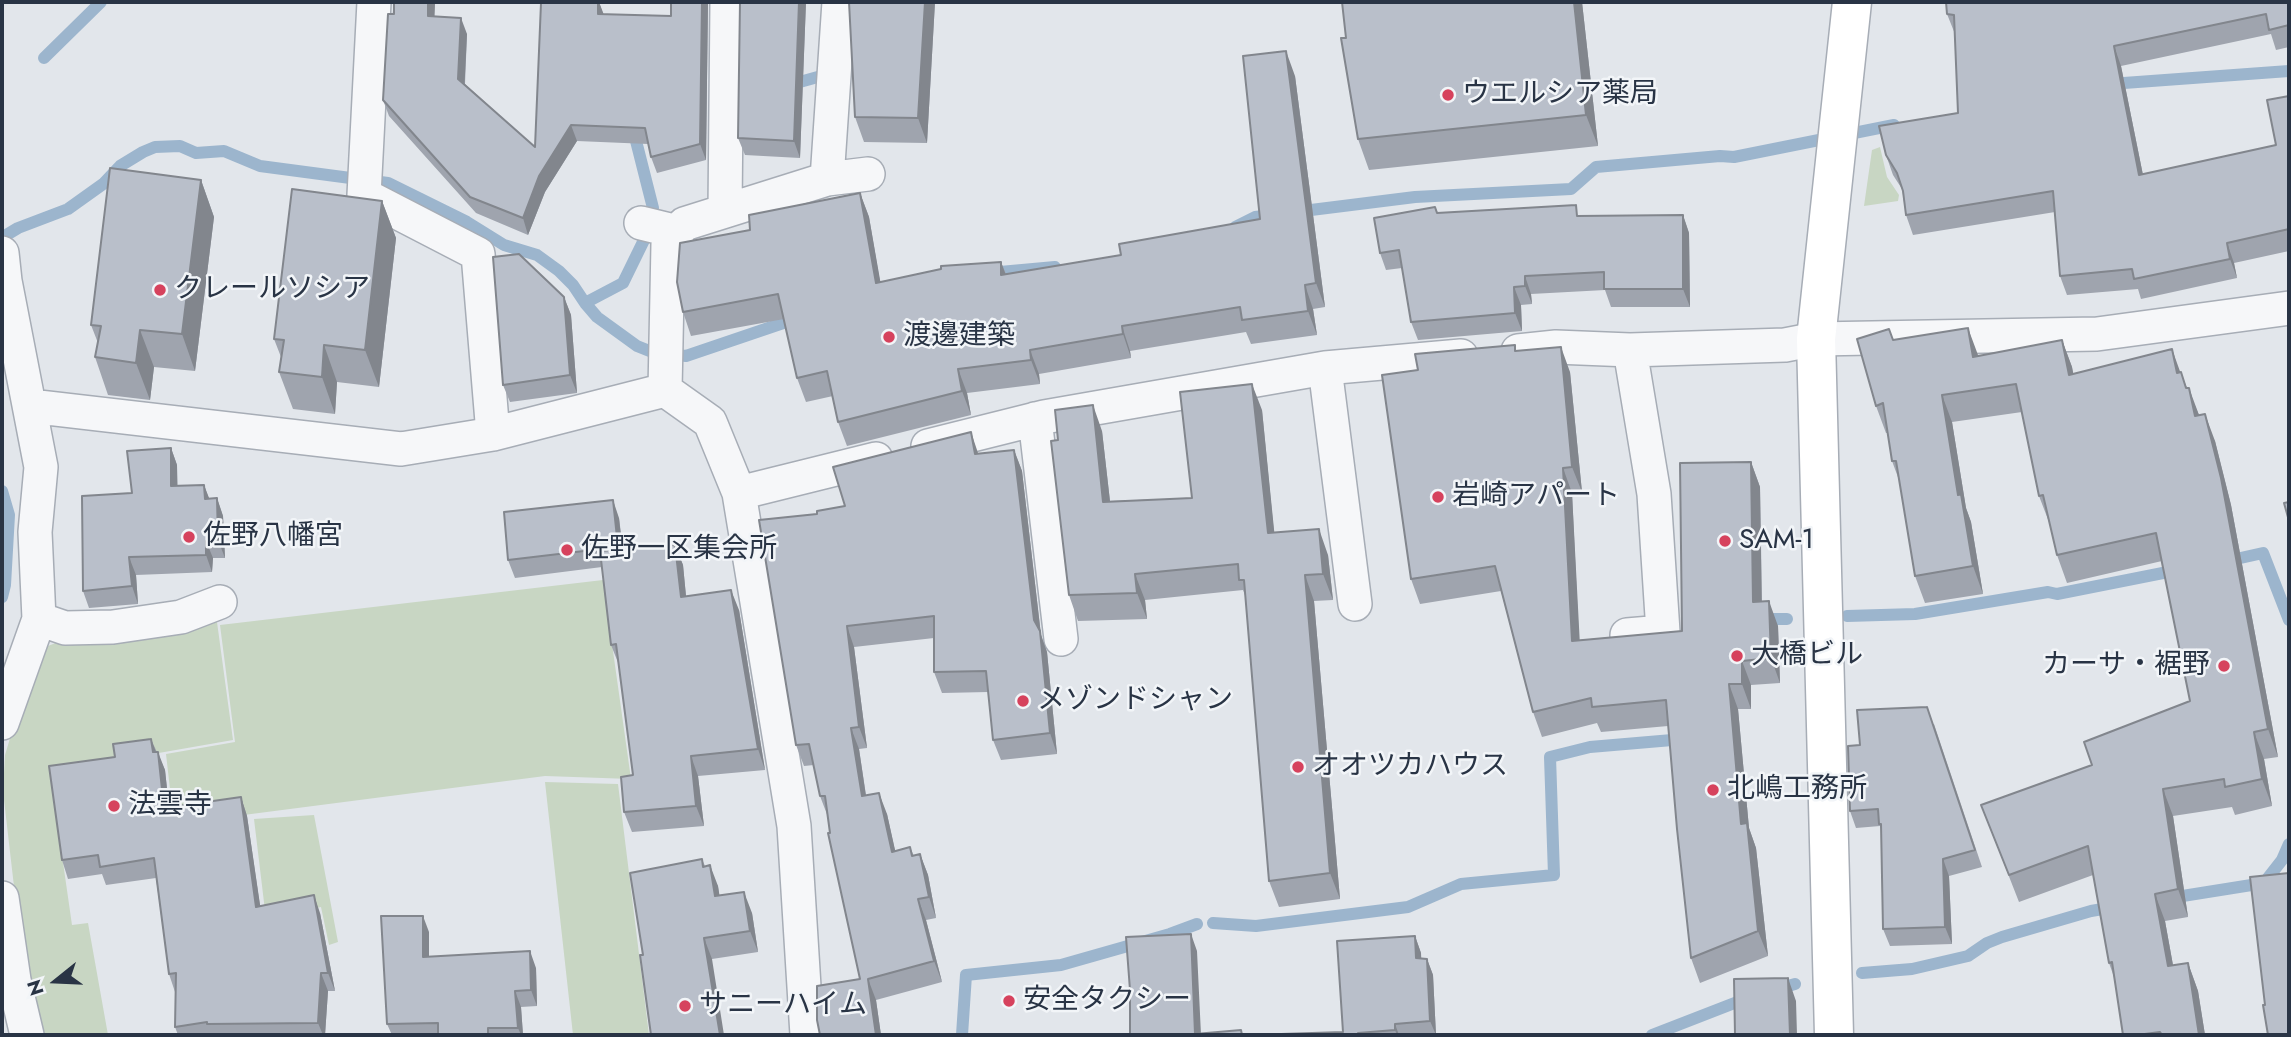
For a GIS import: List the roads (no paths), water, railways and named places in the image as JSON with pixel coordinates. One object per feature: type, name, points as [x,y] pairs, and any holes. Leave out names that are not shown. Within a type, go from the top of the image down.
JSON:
[{"type":"street","points":[[374,2],[364,195],[478,254],[493,434]]},
{"type":"street","points":[[725,211],[727,2]]},
{"type":"street","points":[[827,179],[839,2]]},
{"type":"street","points":[[1834,1035],[1816,339],[1852,2]]},
{"type":"street","points":[[665,390],[668,244],[684,224],[827,179],[868,174]]},
{"type":"street","points":[[641,223],[678,232]]},
{"type":"street","points":[[2,253],[41,467],[35,532],[39,619],[2,723]]},
{"type":"street","points":[[739,494],[1035,419],[1325,368],[1556,347],[1630,349],[1785,345],[1816,339],[2096,334],[2289,308]]},
{"type":"street","points":[[1627,635],[1663,632],[1654,494],[1630,349]]},
{"type":"street","points":[[1325,368],[1355,604]]},
{"type":"street","points":[[30,406],[401,449],[493,434],[665,390],[710,422],[739,494],[794,826],[807,1035]]},
{"type":"street","points":[[1035,419],[1061,639]]},
{"type":"street","points":[[39,619],[65,628],[113,627],[181,617],[220,602]]},
{"type":"street","points":[[2,898],[14,980],[27,1035]]},
{"type":"waterway","points":[[44,58],[101,2]]},
{"type":"waterway","points":[[2110,84],[2289,71]]},
{"type":"waterway","points":[[789,85],[832,73]]},
{"type":"waterway","points":[[1295,212],[1415,197],[1571,189],[1596,167],[1734,157],[1894,125]]},
{"type":"waterway","points":[[585,303],[623,283],[645,238],[653,208],[633,129]]},
{"type":"waterway","points":[[2,244],[3,237],[18,228],[68,209],[103,184],[120,166],[143,152],[155,147],[180,146],[196,153],[224,151],[260,166],[388,183],[467,222],[504,245],[537,255],[573,285],[597,317],[637,346],[652,352],[686,356],[798,318]]},
{"type":"waterway","points":[[1235,227],[1255,217],[1274,215]]},
{"type":"waterway","points":[[989,273],[1055,267]]},
{"type":"waterway","points":[[2,491],[9,515],[2,597]]},
{"type":"waterway","points":[[2227,561],[2263,553],[2289,620]]},
{"type":"waterway","points":[[1847,616],[1915,614],[2048,592],[2057,594],[2178,570]]},
{"type":"waterway","points":[[1761,619],[1787,619]]},
{"type":"waterway","points":[[1213,923],[1256,926],[1408,907],[1461,884],[1554,875],[1550,757],[1590,747],[1684,739]]},
{"type":"waterway","points":[[2170,898],[2264,883],[2282,860],[2289,844]]},
{"type":"waterway","points":[[1862,973],[1912,969],[1968,956],[2002,937],[2114,907]]},
{"type":"waterway","points":[[962,1035],[966,975],[1061,965],[1197,924]]},
{"type":"waterway","points":[[1774,990],[1795,984]]},
{"type":"waterway","points":[[1652,1035],[1750,997]]},
{"type":"place","name":"ウエルシア薬局","points":[[1448,95]]},
{"type":"place","name":"クレールソシア","points":[[160,290]]},
{"type":"place","name":"渡邊建築","points":[[889,337]]},
{"type":"place","name":"岩崎アパート","points":[[1438,497]]},
{"type":"place","name":"佐野八幡宮","points":[[189,537]]},
{"type":"place","name":"SAM-1","points":[[1725,541]]},
{"type":"place","name":"佐野一区集会所","points":[[567,550]]},
{"type":"place","name":"大橋ビル","points":[[1737,656]]},
{"type":"place","name":"カーサ・裾野","points":[[2224,666]]},
{"type":"place","name":"メゾンドシャン","points":[[1023,701]]},
{"type":"place","name":"オオツカハウス","points":[[1298,767]]},
{"type":"place","name":"北嶋工務所","points":[[1713,790]]},
{"type":"place","name":"法雲寺","points":[[114,806]]},
{"type":"place","name":"安全タクシー","points":[[1009,1001]]},
{"type":"place","name":"サニーハイム","points":[[685,1006]]}]
